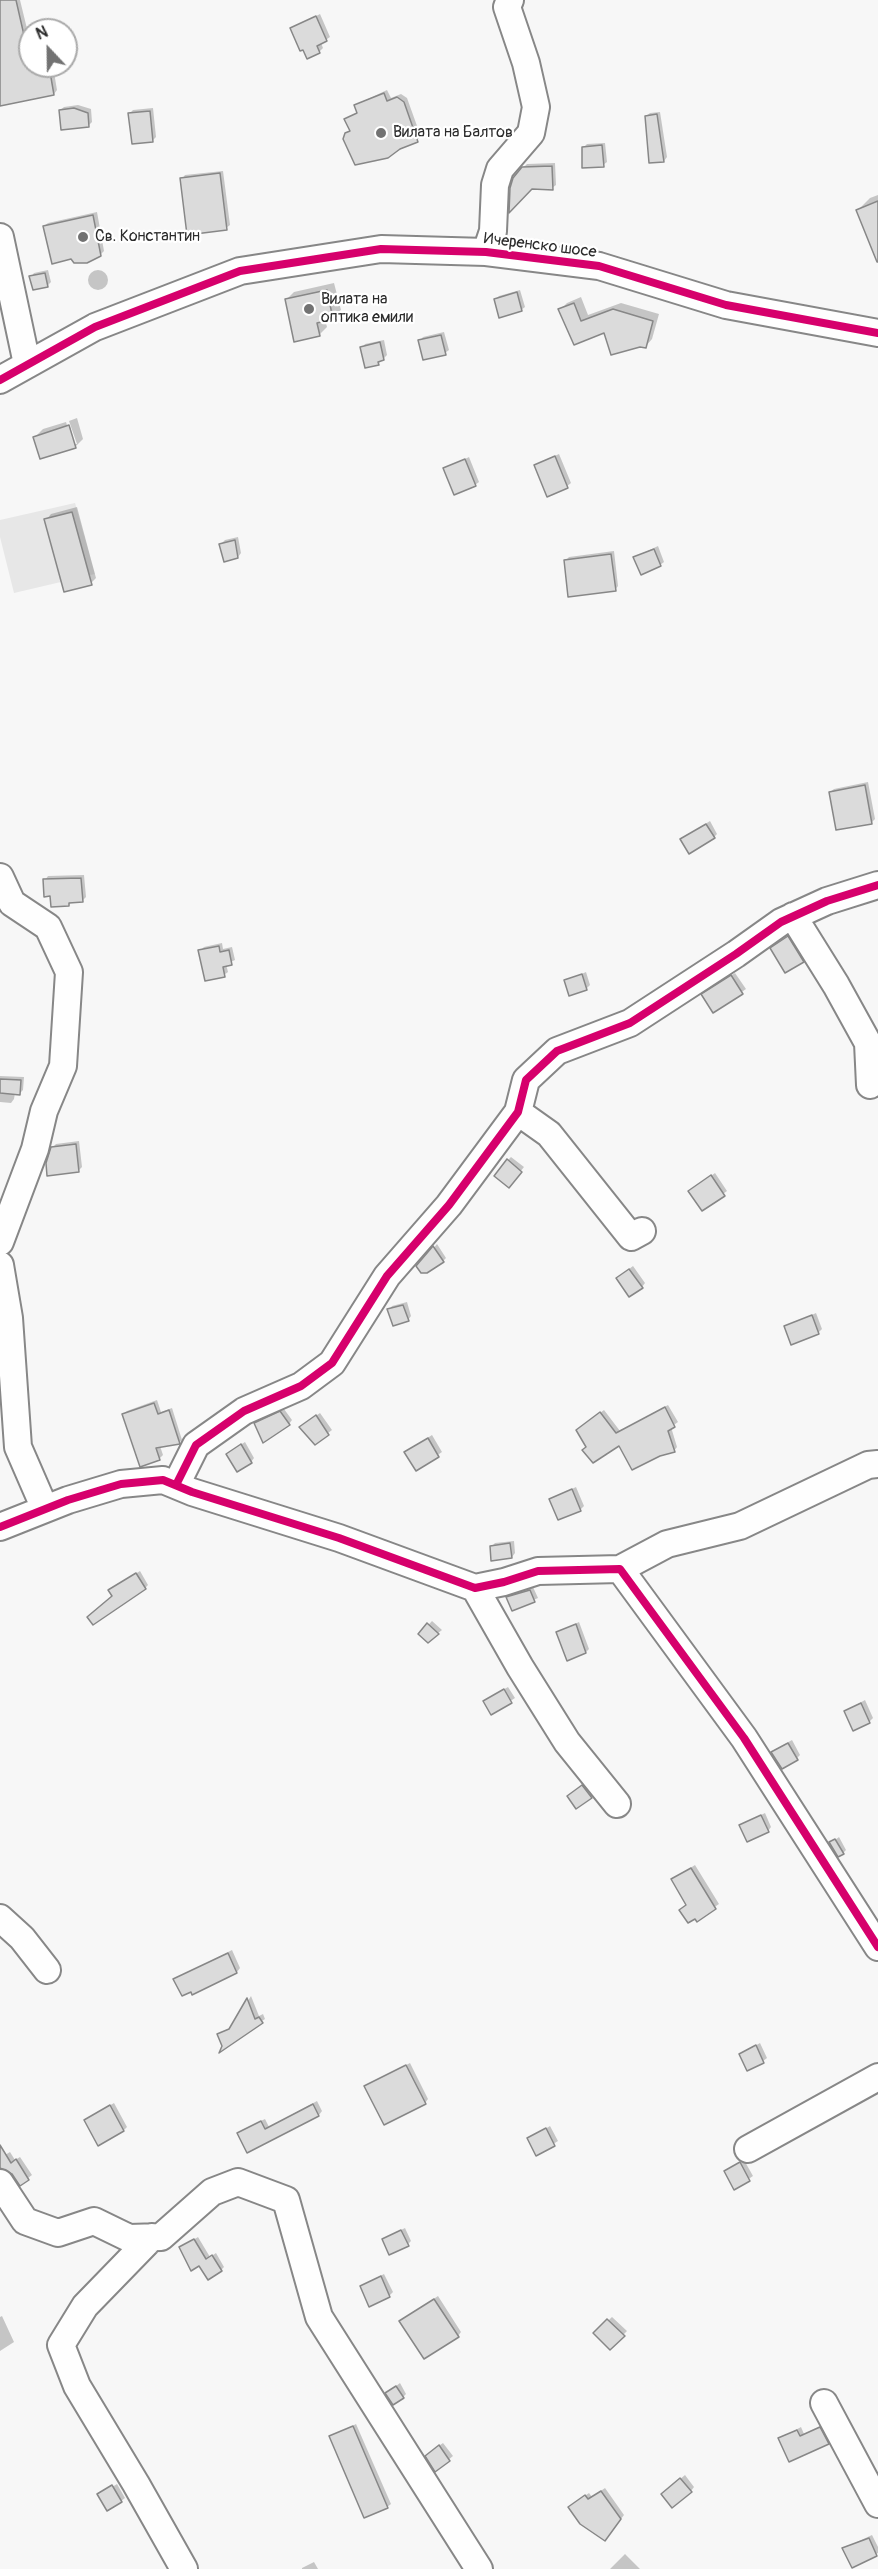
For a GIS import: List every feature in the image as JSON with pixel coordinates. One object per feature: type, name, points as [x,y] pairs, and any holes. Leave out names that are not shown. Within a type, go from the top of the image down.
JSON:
[{"type":"street","points":[[486,252],[493,231],[495,185],[500,169],[531,133],[536,107],[526,63],[507,7],[510,0]]},
{"type":"street","points":[[0,237],[27,364]]},
{"type":"street","name":"Ичеренско шосе","points":[[0,380],[95,327],[240,272],[381,249],[486,252],[599,266],[726,305],[878,333]]},
{"type":"street","points":[[0,876],[12,903],[48,927],[69,972],[63,1066],[44,1111],[35,1149],[0,1242]]},
{"type":"street","points":[[176,1485],[196,1445],[244,1411],[302,1386],[332,1363],[387,1276],[449,1205],[518,1112],[526,1080],[557,1051],[630,1023],[736,954],[780,922],[827,901],[878,885]]},
{"type":"street","points":[[793,916],[836,985],[868,1043],[870,1085]]},
{"type":"street","points":[[518,1112],[549,1134],[632,1237],[642,1231]]},
{"type":"street","points":[[0,1265],[9,1318],[18,1447],[45,1509]]},
{"type":"street","points":[[0,1527],[45,1509],[121,1484],[163,1480],[339,1538],[475,1588],[538,1571],[621,1569],[667,1544],[740,1526],[868,1465],[878,1464]]},
{"type":"street","points":[[621,1569],[744,1738],[878,1947]]},
{"type":"street","points":[[475,1588],[520,1667],[567,1742],[617,1804]]},
{"type":"street","points":[[0,1918],[22,1938],[47,1970]]},
{"type":"street","points":[[748,2149],[878,2078]]},
{"type":"street","points":[[0,2183],[25,2221],[58,2233],[94,2221],[129,2238],[161,2236],[212,2192],[238,2182],[286,2200],[319,2317],[479,2569]]},
{"type":"street","points":[[152,2237],[85,2306],[61,2345],[77,2386],[184,2569]]},
{"type":"street","points":[[824,2403],[878,2504]]},
{"type":"shaded area","points":[[98,270],[105,273],[108,280],[105,287],[98,290],[91,287],[88,280],[91,273]]},
{"type":"shaded area","points":[[75,503],[95,574],[14,593],[0,537],[0,520]]},
{"type":"building","points":[[0,0],[16,0],[20,18],[18,18],[18,78],[51,78],[54,95],[0,106]]},
{"type":"building","points":[[316,16],[327,41],[317,46],[320,53],[307,59],[303,50],[300,51],[290,28]]},
{"type":"building","name":"Вилата на Балтов","points":[[384,93],[387,101],[397,97],[404,102],[418,142],[400,149],[388,158],[355,165],[343,139],[345,133],[350,131],[344,119],[357,113],[354,105]]},
{"type":"building","points":[[74,108],[88,113],[89,127],[61,130],[59,110]]},
{"type":"building","points":[[150,111],[153,142],[132,144],[128,113]]},
{"type":"building","points":[[657,114],[664,162],[649,163],[645,116]]},
{"type":"building","points":[[602,145],[604,167],[582,168],[582,147]]},
{"type":"building","points":[[552,166],[553,190],[532,189],[509,213],[510,188],[513,178],[522,167]]},
{"type":"building","points":[[220,173],[227,230],[187,235],[180,178]]},
{"type":"building","points":[[878,201],[878,262],[877,262],[856,210]]},
{"type":"building","points":[[93,215],[101,256],[87,263],[74,263],[71,259],[52,264],[43,226]]},
{"type":"building","points":[[45,273],[48,287],[33,290],[29,276]]},
{"type":"building","name":"Вилата на оптика емили","points":[[327,290],[333,319],[317,323],[320,336],[294,342],[285,299]]},
{"type":"building","points":[[517,292],[522,311],[499,318],[494,299]]},
{"type":"building","points":[[574,303],[581,321],[613,309],[653,321],[646,348],[640,347],[611,355],[604,333],[574,345],[558,309]]},
{"type":"building","points":[[441,335],[446,355],[423,360],[418,340]]},
{"type":"building","points":[[380,342],[384,360],[378,362],[379,365],[365,368],[360,347]]},
{"type":"building","points":[[69,425],[76,448],[40,459],[33,437]]},
{"type":"building","points":[[555,456],[568,488],[547,497],[534,465]]},
{"type":"building","points":[[465,459],[476,486],[454,495],[443,468]]},
{"type":"building","points":[[72,512],[92,585],[64,592],[44,519]]},
{"type":"building","points":[[235,540],[238,558],[224,562],[219,544]]},
{"type":"building","points":[[654,549],[661,566],[641,575],[633,557]]},
{"type":"building","points":[[611,554],[616,591],[568,597],[564,560]]},
{"type":"building","points":[[865,785],[872,824],[836,830],[829,792]]},
{"type":"building","points":[[706,824],[715,838],[689,854],[680,839]]},
{"type":"building","points":[[81,878],[83,902],[51,907],[50,896],[44,897],[43,879]]},
{"type":"building","points":[[788,936],[804,962],[785,973],[770,948]]},
{"type":"building","points":[[219,946],[220,952],[229,950],[232,965],[223,967],[225,977],[205,981],[198,950]]},
{"type":"building","points":[[582,974],[587,990],[569,996],[564,980]]},
{"type":"building","points":[[731,975],[743,994],[713,1013],[701,994]]},
{"type":"building","points":[[0,1079],[21,1080],[20,1095],[0,1093]]},
{"type":"building","points":[[76,1144],[79,1172],[47,1176],[46,1163],[51,1147]]},
{"type":"building","points":[[507,1159],[522,1172],[509,1188],[494,1176]]},
{"type":"building","points":[[711,1175],[725,1196],[702,1211],[688,1191]]},
{"type":"building","points":[[433,1246],[444,1262],[427,1273],[421,1273],[416,1266]]},
{"type":"building","points":[[629,1269],[643,1288],[629,1297],[616,1278]]},
{"type":"building","points":[[403,1305],[409,1321],[393,1326],[387,1309]]},
{"type":"building","points":[[812,1315],[819,1334],[791,1345],[784,1326]]},
{"type":"building","points":[[154,1403],[158,1414],[169,1410],[180,1444],[156,1448],[160,1460],[140,1467],[122,1414]]},
{"type":"building","points":[[665,1407],[675,1427],[668,1431],[675,1452],[660,1456],[632,1470],[619,1446],[593,1463],[582,1450],[586,1447],[576,1430],[600,1412],[616,1433]]},
{"type":"building","points":[[280,1411],[290,1425],[263,1443],[254,1423]]},
{"type":"building","points":[[316,1415],[329,1435],[315,1445],[299,1427]]},
{"type":"building","points":[[428,1438],[439,1457],[416,1471],[404,1452]]},
{"type":"building","points":[[241,1444],[252,1463],[237,1472],[226,1454]]},
{"type":"building","points":[[572,1489],[581,1511],[558,1520],[549,1499]]},
{"type":"building","points":[[510,1543],[512,1558],[491,1561],[490,1546]]},
{"type":"building","points":[[136,1573],[146,1589],[93,1625],[87,1617],[112,1596],[108,1590]]},
{"type":"building","points":[[530,1590],[535,1602],[512,1611],[506,1597]]},
{"type":"building","points":[[427,1623],[439,1634],[428,1643],[418,1634]]},
{"type":"building","points":[[576,1624],[586,1653],[567,1661],[556,1632]]},
{"type":"building","points":[[504,1689],[512,1703],[491,1715],[483,1701]]},
{"type":"building","points":[[861,1703],[870,1723],[853,1731],[844,1711]]},
{"type":"building","points":[[788,1743],[798,1760],[782,1769],[771,1752]]},
{"type":"building","points":[[582,1785],[592,1798],[576,1809],[567,1796]]},
{"type":"building","points":[[761,1815],[769,1832],[747,1842],[739,1825]]},
{"type":"building","points":[[835,1839],[844,1854],[838,1857],[829,1842]]},
{"type":"building","points":[[691,1868],[716,1909],[697,1922],[695,1919],[688,1923],[679,1910],[686,1905],[671,1879]]},
{"type":"building","points":[[228,1953],[237,1973],[192,1995],[191,1992],[182,1996],[173,1979]]},
{"type":"building","points":[[247,1998],[255,2019],[259,2017],[263,2023],[219,2053],[222,2046],[217,2034],[229,2029]]},
{"type":"building","points":[[756,2045],[764,2063],[747,2071],[739,2054]]},
{"type":"building","points":[[406,2065],[426,2104],[384,2125],[364,2086]]},
{"type":"building","points":[[313,2104],[319,2116],[247,2153],[237,2133],[261,2121],[265,2129]]},
{"type":"building","points":[[110,2105],[124,2131],[98,2146],[84,2120]]},
{"type":"building","points":[[546,2128],[555,2146],[536,2156],[527,2138]]},
{"type":"building","points":[[0,2145],[11,2163],[16,2159],[29,2180],[20,2186],[12,2174],[0,2168]]},
{"type":"building","points":[[740,2162],[750,2181],[734,2190],[724,2171]]},
{"type":"building","points":[[401,2230],[409,2246],[389,2255],[382,2239]]},
{"type":"building","points":[[194,2239],[206,2259],[212,2255],[222,2271],[208,2280],[199,2266],[191,2271],[179,2247]]},
{"type":"building","points":[[381,2276],[390,2297],[369,2307],[360,2286]]},
{"type":"building","points":[[434,2299],[459,2337],[424,2359],[399,2321]]},
{"type":"building","points":[[607,2319],[625,2336],[610,2350],[593,2333]]},
{"type":"building","points":[[396,2386],[404,2398],[393,2405],[385,2393]]},
{"type":"building","points":[[353,2426],[388,2508],[364,2518],[329,2436]]},
{"type":"building","points":[[820,2427],[829,2444],[789,2462],[778,2438],[797,2430],[800,2436]]},
{"type":"building","points":[[439,2445],[450,2461],[435,2472],[425,2456]]},
{"type":"building","points":[[680,2478],[692,2492],[672,2508],[661,2494]]},
{"type":"building","points":[[112,2485],[122,2502],[107,2511],[97,2494]]},
{"type":"building","points":[[601,2491],[621,2519],[605,2541],[580,2524],[568,2507],[585,2495],[588,2499]]},
{"type":"building","points":[[869,2538],[877,2556],[852,2568],[842,2548]]},
{"type":"cycle path","points":[[0,380],[95,327],[240,271],[381,249],[486,252],[599,266],[726,305],[878,333]]},
{"type":"cycle path","points":[[176,1485],[196,1445],[244,1411],[301,1386],[332,1363],[387,1276],[449,1205],[518,1112],[526,1080],[557,1051],[630,1023],[781,922],[827,901],[878,885]]},
{"type":"cycle path","points":[[0,1527],[68,1500],[121,1484],[163,1480],[192,1492],[339,1538],[475,1588],[538,1571],[620,1569],[744,1738],[878,1947]]},
{"type":"place","name":"Вилата на Балтов","points":[[381,133]]},
{"type":"place","name":"Св. Константин","points":[[83,237]]},
{"type":"place","name":"Вилата на оптика емили","points":[[309,309]]}]
